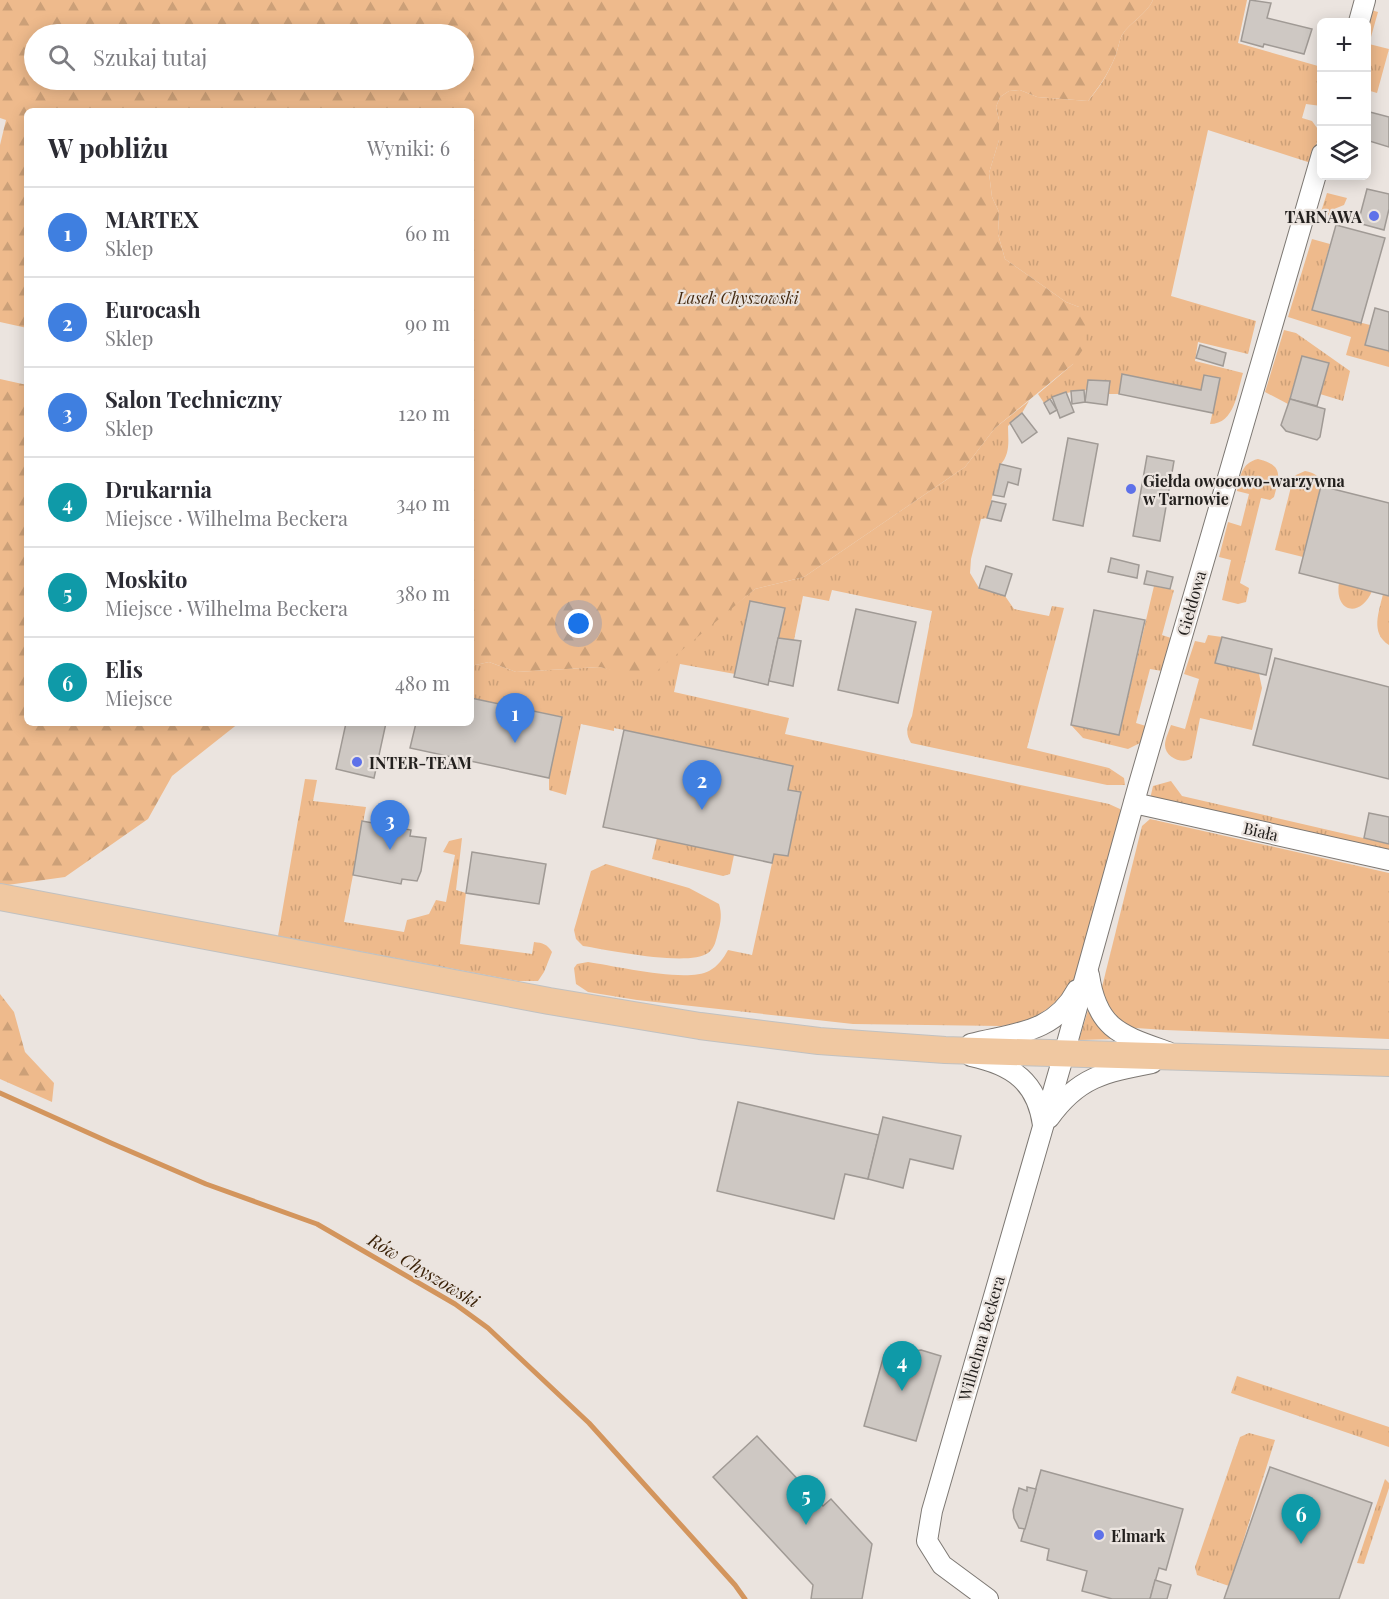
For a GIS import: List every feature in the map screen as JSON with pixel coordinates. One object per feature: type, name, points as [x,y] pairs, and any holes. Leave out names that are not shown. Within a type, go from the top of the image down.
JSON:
[{"type":"main road","points":[[0,897],[549,1001],[688,1024],[819,1041],[945,1050],[1389,1063]]},
{"type":"street","points":[[1360,18],[1365,0]]},
{"type":"street","name":"Giełdowa","points":[[1064,1054],[1134,803],[1317,171]]},
{"type":"street","name":"Biała","points":[[1134,803],[1389,860]]},
{"type":"street","points":[[945,1050],[1007,1037],[1044,1025],[1061,1012],[1075,994],[1088,969]]},
{"type":"street","points":[[1088,969],[1096,1009],[1114,1029],[1134,1040],[1184,1058]]},
{"type":"street","points":[[945,1050],[978,1058],[1009,1070],[1023,1079],[1035,1095],[1041,1111],[1043,1126]]},
{"type":"street","name":"Wilhelma Beckera","points":[[988,1599],[942,1565],[927,1541],[932,1510],[1064,1054]]},
{"type":"street","points":[[1043,1126],[1058,1105],[1079,1085],[1116,1070],[1184,1058]]},
{"type":"green space","name":"Lasek Chyszowski","points":[[0,0],[1153,0],[1147,10],[1122,35],[1109,69],[1088,101],[1037,97],[1020,90],[1009,91],[1000,97],[996,107],[999,120],[999,140],[989,173],[992,197],[999,212],[998,234],[1005,259],[1066,302],[1079,307],[1086,319],[1086,345],[1073,364],[995,428],[965,467],[804,577],[755,589],[646,680],[600,667],[516,672],[489,662],[474,665],[474,108],[24,108],[24,327],[0,322],[0,145],[6,120],[0,118]]},
{"type":"green space","points":[[1153,0],[1247,0],[1238,43],[1317,66],[1317,105],[1306,104],[1302,118],[1312,121],[1317,128],[1317,142],[1311,163],[1208,130],[1171,296],[1256,321],[1248,354],[1198,342],[1195,361],[1243,373],[1234,406],[1225,419],[1218,423],[1210,424],[1220,378],[1205,375],[1201,390],[1123,374],[1119,394],[1108,394],[1109,381],[1088,380],[1087,390],[1054,397],[1044,403],[1038,394],[1073,364],[1079,307],[1066,302],[1005,259],[998,234],[999,212],[992,197],[989,173],[999,140],[999,120],[996,107],[1000,97],[1009,91],[1020,90],[1037,97],[1088,101],[1110,69],[1122,35]]},
{"type":"green space","points":[[1371,10],[1378,12],[1371,37],[1371,18],[1369,18]]},
{"type":"green space","points":[[1371,44],[1389,49],[1377,93],[1371,91]]},
{"type":"green space","points":[[1327,193],[1347,198],[1344,205],[1334,209],[1328,220],[1319,218]]},
{"type":"green space","points":[[1312,239],[1330,244],[1312,310],[1370,325],[1365,344],[1389,351],[1389,367],[1346,355],[1351,337],[1288,317]]},
{"type":"green space","points":[[1284,330],[1296,333],[1350,371],[1343,401],[1320,394],[1328,363],[1302,356],[1288,404],[1265,392]]},
{"type":"green space","points":[[0,379],[24,384],[24,726],[235,726],[172,776],[148,819],[65,877],[0,886]]},
{"type":"green space","points":[[1029,401],[1022,413],[1008,426],[1006,456],[1000,465],[987,518],[981,519],[971,559],[970,573],[979,588],[1005,596],[1014,609],[1049,616],[1052,606],[1064,608],[1027,748],[1109,768],[1124,778],[1125,785],[1107,785],[911,743],[907,730],[912,716],[932,611],[832,590],[829,601],[803,596],[794,640],[778,638],[750,601],[735,674],[680,664],[674,692],[789,718],[785,734],[1109,804],[1120,809],[1124,815],[1080,970],[1072,982],[1056,1001],[1038,1015],[1001,1026],[853,1024],[637,1000],[588,992],[576,984],[574,968],[577,964],[588,962],[684,975],[709,971],[720,962],[728,950],[752,955],[774,854],[788,855],[801,793],[788,790],[793,766],[614,728],[614,731],[581,724],[566,795],[549,790],[549,778],[562,717],[474,699],[474,665],[489,662],[516,672],[600,667],[618,671],[725,613],[755,589],[804,577],[965,467],[995,428]]},
{"type":"green space","points":[[1258,459],[1276,468],[1278,483],[1274,497],[1270,500],[1261,498],[1240,583],[1249,588],[1246,602],[1238,604],[1222,600],[1231,560],[1219,557],[1228,522],[1241,526],[1249,494],[1237,491],[1242,471],[1252,461]]},
{"type":"green space","points":[[1305,471],[1316,476],[1321,486],[1303,557],[1275,550],[1293,479]]},
{"type":"green space","points":[[1339,583],[1372,591],[1362,605],[1350,608],[1344,606],[1340,601]]},
{"type":"green space","points":[[1154,586],[1174,590],[1162,635],[1171,638],[1162,671],[1150,669],[1136,723],[1146,726],[1144,741],[1128,749],[1083,738],[1071,725],[1119,735]]},
{"type":"green space","points":[[1383,594],[1389,596],[1389,645],[1379,634],[1377,622]]},
{"type":"green space","points":[[1208,635],[1222,637],[1216,663],[1259,674],[1262,688],[1252,730],[1200,718],[1192,758],[1184,761],[1171,757],[1165,745],[1171,725],[1185,729],[1199,679],[1184,674],[1195,641],[1205,643]]},
{"type":"green space","points":[[305,779],[317,780],[313,801],[366,807],[344,922],[404,932],[407,920],[429,914],[436,900],[446,902],[455,855],[443,852],[449,841],[462,838],[456,890],[466,893],[460,944],[532,954],[534,942],[544,944],[552,952],[538,981],[518,981],[278,936]]},
{"type":"green space","points":[[1171,781],[1182,796],[1389,844],[1389,855],[1150,799],[1153,786]]},
{"type":"green space","points":[[1150,819],[1389,873],[1389,1039],[1165,1030],[1118,1024],[1100,995],[1142,826]]},
{"type":"green space","points":[[657,838],[734,855],[730,874],[723,876],[652,859]]},
{"type":"green space","points":[[606,864],[689,888],[719,904],[720,922],[712,949],[698,957],[667,958],[583,946],[576,939],[574,930],[591,871]]},
{"type":"green space","points":[[0,994],[14,1012],[25,1052],[54,1083],[52,1102],[0,1079]]},
{"type":"green space","points":[[1089,1007],[1100,1025],[1116,1039],[1079,1040]]},
{"type":"green space","points":[[1237,1376],[1389,1427],[1389,1447],[1231,1393]]},
{"type":"green space","points":[[1249,1433],[1275,1440],[1229,1586],[1197,1575],[1195,1567],[1240,1437]]},
{"type":"green space","points":[[1385,1479],[1389,1483],[1389,1488],[1364,1564],[1357,1563]]},
{"type":"building","points":[[1250,0],[1271,3],[1267,18],[1312,29],[1304,54],[1241,41]]},
{"type":"building","points":[[1371,112],[1389,117],[1389,147],[1371,142]]},
{"type":"building","name":"TARNAWA","points":[[1367,189],[1389,194],[1389,209],[1384,230],[1358,223]]},
{"type":"building","points":[[1336,225],[1385,238],[1361,323],[1312,310]]},
{"type":"building","points":[[1375,308],[1389,312],[1389,351],[1365,345]]},
{"type":"building","points":[[1200,345],[1226,353],[1223,366],[1196,358]]},
{"type":"building","points":[[1302,356],[1329,363],[1317,406],[1290,399]]},
{"type":"building","points":[[1122,374],[1201,390],[1204,375],[1220,378],[1213,413],[1119,394]]},
{"type":"building","points":[[1088,380],[1110,381],[1107,405],[1085,402]]},
{"type":"building","points":[[1084,390],[1085,402],[1072,404],[1071,391]]},
{"type":"building","points":[[1066,392],[1074,412],[1060,418],[1052,397]]},
{"type":"building","points":[[1050,399],[1057,410],[1050,414],[1044,403]]},
{"type":"building","points":[[1290,399],[1325,409],[1320,437],[1317,440],[1286,431],[1281,425]]},
{"type":"building","points":[[1022,413],[1037,432],[1022,443],[1010,423]]},
{"type":"building","points":[[1068,438],[1098,444],[1083,526],[1053,520]]},
{"type":"building","points":[[1147,456],[1174,461],[1160,541],[1133,536]]},
{"type":"building","points":[[1000,464],[1021,469],[1018,485],[1008,482],[1004,497],[993,495]]},
{"type":"building","points":[[1321,486],[1389,503],[1389,596],[1299,573]]},
{"type":"building","points":[[992,501],[1006,504],[1001,521],[987,518]]},
{"type":"building","points":[[1111,558],[1139,565],[1137,578],[1108,572]]},
{"type":"building","points":[[986,566],[1012,574],[1005,596],[979,588]]},
{"type":"building","points":[[1147,571],[1173,577],[1170,589],[1144,584]]},
{"type":"building","points":[[750,601],[785,608],[768,685],[734,677]]},
{"type":"building","points":[[856,609],[916,622],[898,703],[838,690]]},
{"type":"building","points":[[1094,610],[1145,620],[1119,735],[1071,725]]},
{"type":"building","points":[[1222,637],[1272,649],[1266,675],[1215,663]]},
{"type":"building","points":[[778,638],[801,641],[793,686],[769,681]]},
{"type":"building","points":[[1275,658],[1389,687],[1389,779],[1253,745]]},
{"type":"building","points":[[474,699],[562,717],[549,778],[410,748],[415,726],[474,726]]},
{"type":"building","points":[[345,726],[385,726],[374,778],[336,769]]},
{"type":"building","points":[[624,730],[793,766],[788,790],[801,792],[788,856],[774,854],[772,863],[603,827]]},
{"type":"building","points":[[1369,813],[1389,817],[1389,844],[1364,838]]},
{"type":"building","points":[[362,821],[411,830],[410,836],[426,838],[421,871],[417,881],[402,879],[401,884],[353,875]]},
{"type":"building","points":[[472,852],[546,864],[539,904],[466,893]]},
{"type":"building","points":[[738,1102],[879,1135],[868,1179],[845,1174],[834,1219],[717,1191]]},
{"type":"building","points":[[883,1117],[961,1136],[953,1169],[910,1159],[903,1188],[868,1179]]},
{"type":"building","points":[[921,1350],[941,1356],[916,1441],[864,1426],[884,1355]]},
{"type":"building","points":[[757,1436],[823,1506],[831,1499],[872,1544],[862,1599],[811,1599],[813,1585],[713,1477]]},
{"type":"building","points":[[1270,1467],[1372,1503],[1339,1599],[1224,1599]]},
{"type":"building","name":"Elmark","points":[[1041,1470],[1183,1509],[1166,1570],[1159,1568],[1150,1599],[1112,1599],[1082,1591],[1087,1571],[1047,1560],[1049,1549],[1021,1541]]},
{"type":"building","points":[[1027,1487],[1036,1489],[1025,1529],[1019,1528],[1013,1510],[1019,1488],[1027,1491]]},
{"type":"building","points":[[1155,1580],[1171,1585],[1167,1599],[1150,1599]]},
{"type":"waterway","name":"Rów Chyszowski","points":[[0,1093],[206,1184],[317,1224],[455,1304],[488,1328],[589,1423],[735,1585],[745,1599]]},
{"type":"place","name":"TARNAWA","points":[[1374,216]]},
{"type":"place","name":"Giełda owocowo-warzywna w Tarnowie","points":[[1131,489]]},
{"type":"place","name":"MARTEX","points":[[515,743]]},
{"type":"place","name":"INTER-TEAM","points":[[357,762]]},
{"type":"place","name":"Eurocash","points":[[702,810]]},
{"type":"place","name":"Salon Techniczny","points":[[390,850]]},
{"type":"place","name":"Drukarnia","points":[[902,1391]]},
{"type":"place","name":"Moskito","points":[[806,1525]]},
{"type":"place","name":"Elmark","points":[[1099,1535]]},
{"type":"place","name":"Elis","points":[[1301,1544]]}]
